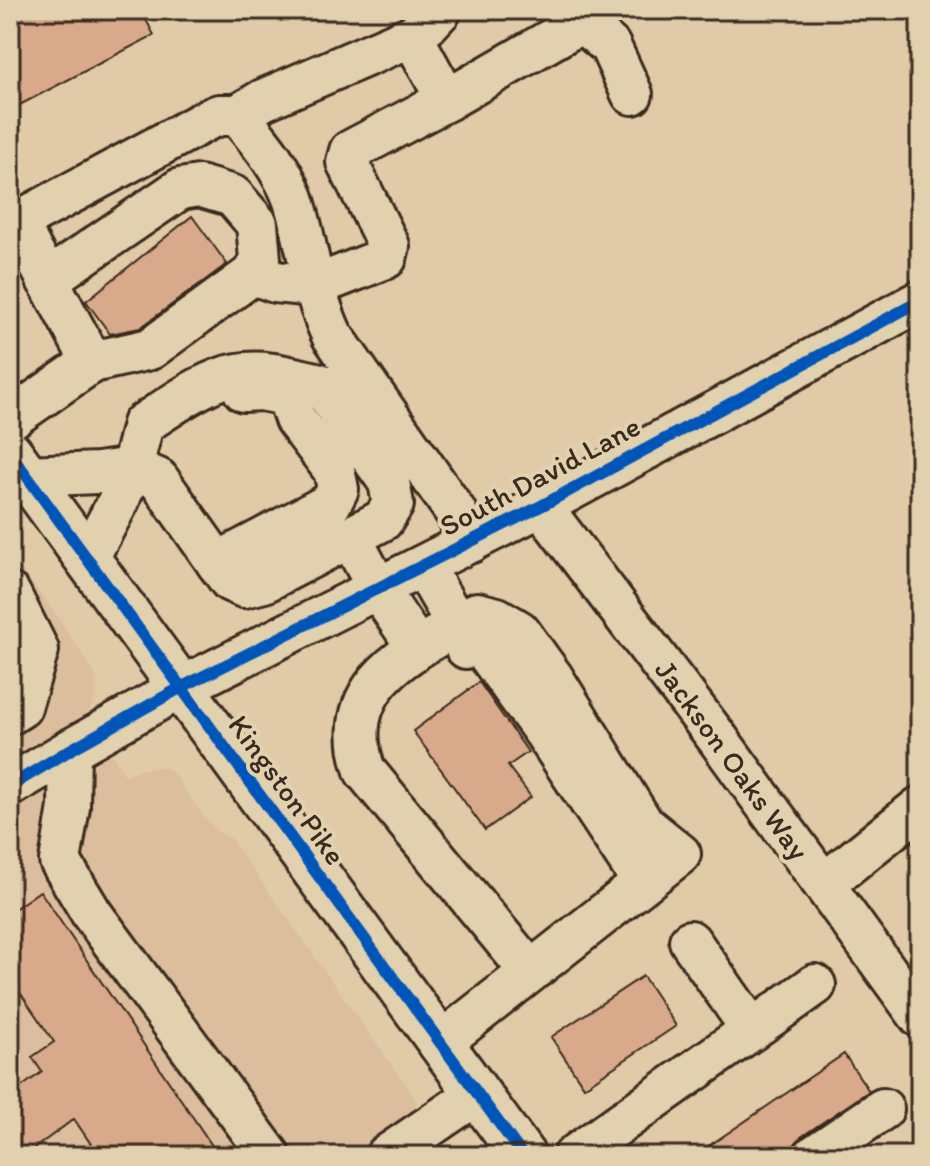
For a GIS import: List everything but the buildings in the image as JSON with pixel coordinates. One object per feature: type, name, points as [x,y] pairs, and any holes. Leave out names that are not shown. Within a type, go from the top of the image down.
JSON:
[{"type":"main road","name":"Kingston Pike","points":[[18,465],[523,1156]]},
{"type":"street","points":[[253,274],[275,282],[315,286],[386,258],[389,246],[347,162],[350,151],[447,100],[582,22],[610,46],[632,94]]},
{"type":"street","points":[[92,362],[13,225],[207,120],[219,115],[238,115],[263,100],[426,23],[447,100]]},
{"type":"street","points":[[238,115],[276,163],[292,197],[321,313],[332,335],[455,511],[471,542]]},
{"type":"street","points":[[10,419],[92,362],[150,349],[253,274],[260,259],[257,224],[233,196],[199,186],[180,189],[47,280]]},
{"type":"street","name":"South David Lane","points":[[10,786],[180,688],[541,506],[920,301]]},
{"type":"street","points":[[87,560],[118,502],[143,424],[211,383],[238,374],[273,373],[320,384],[389,482],[393,504],[383,520],[351,538],[264,582],[244,587],[223,572],[158,479],[134,458]]},
{"type":"street","points":[[18,465],[98,473],[134,458],[221,395],[261,390],[287,395],[295,419],[334,470],[338,489],[331,503],[223,572]]},
{"type":"street","name":"Jackson Oaks Way","points":[[541,506],[709,726],[920,1017]]},
{"type":"street","points":[[351,538],[378,589],[417,647]]},
{"type":"street","points":[[423,566],[457,625],[469,654],[536,745],[555,751],[643,882]]},
{"type":"street","points":[[10,594],[38,650],[21,707],[10,714]]},
{"type":"street","points":[[440,1043],[680,854],[643,824],[553,678],[519,631],[497,618],[477,613],[417,647],[383,674],[370,690],[363,707],[358,731],[359,752],[365,771],[530,971]]},
{"type":"street","points":[[70,750],[69,807],[60,861],[92,914],[270,1156]]},
{"type":"street","points":[[824,884],[920,807]]},
{"type":"street","points":[[690,941],[752,1030]]},
{"type":"street","points":[[574,1156],[815,985]]},
{"type":"street","points":[[386,1156],[477,1094]]},
{"type":"street","points":[[814,1156],[883,1109]]},
{"type":"shaded area","points":[[10,553],[95,674],[97,694],[86,716],[125,775],[161,767],[171,771],[218,832],[231,839],[413,1095],[418,1112],[406,1128],[363,1156],[10,1156]]},
{"type":"cycle path","points":[[10,786],[180,688],[541,506],[920,301]]},
{"type":"cycle path","points":[[10,453],[523,1156]]}]
